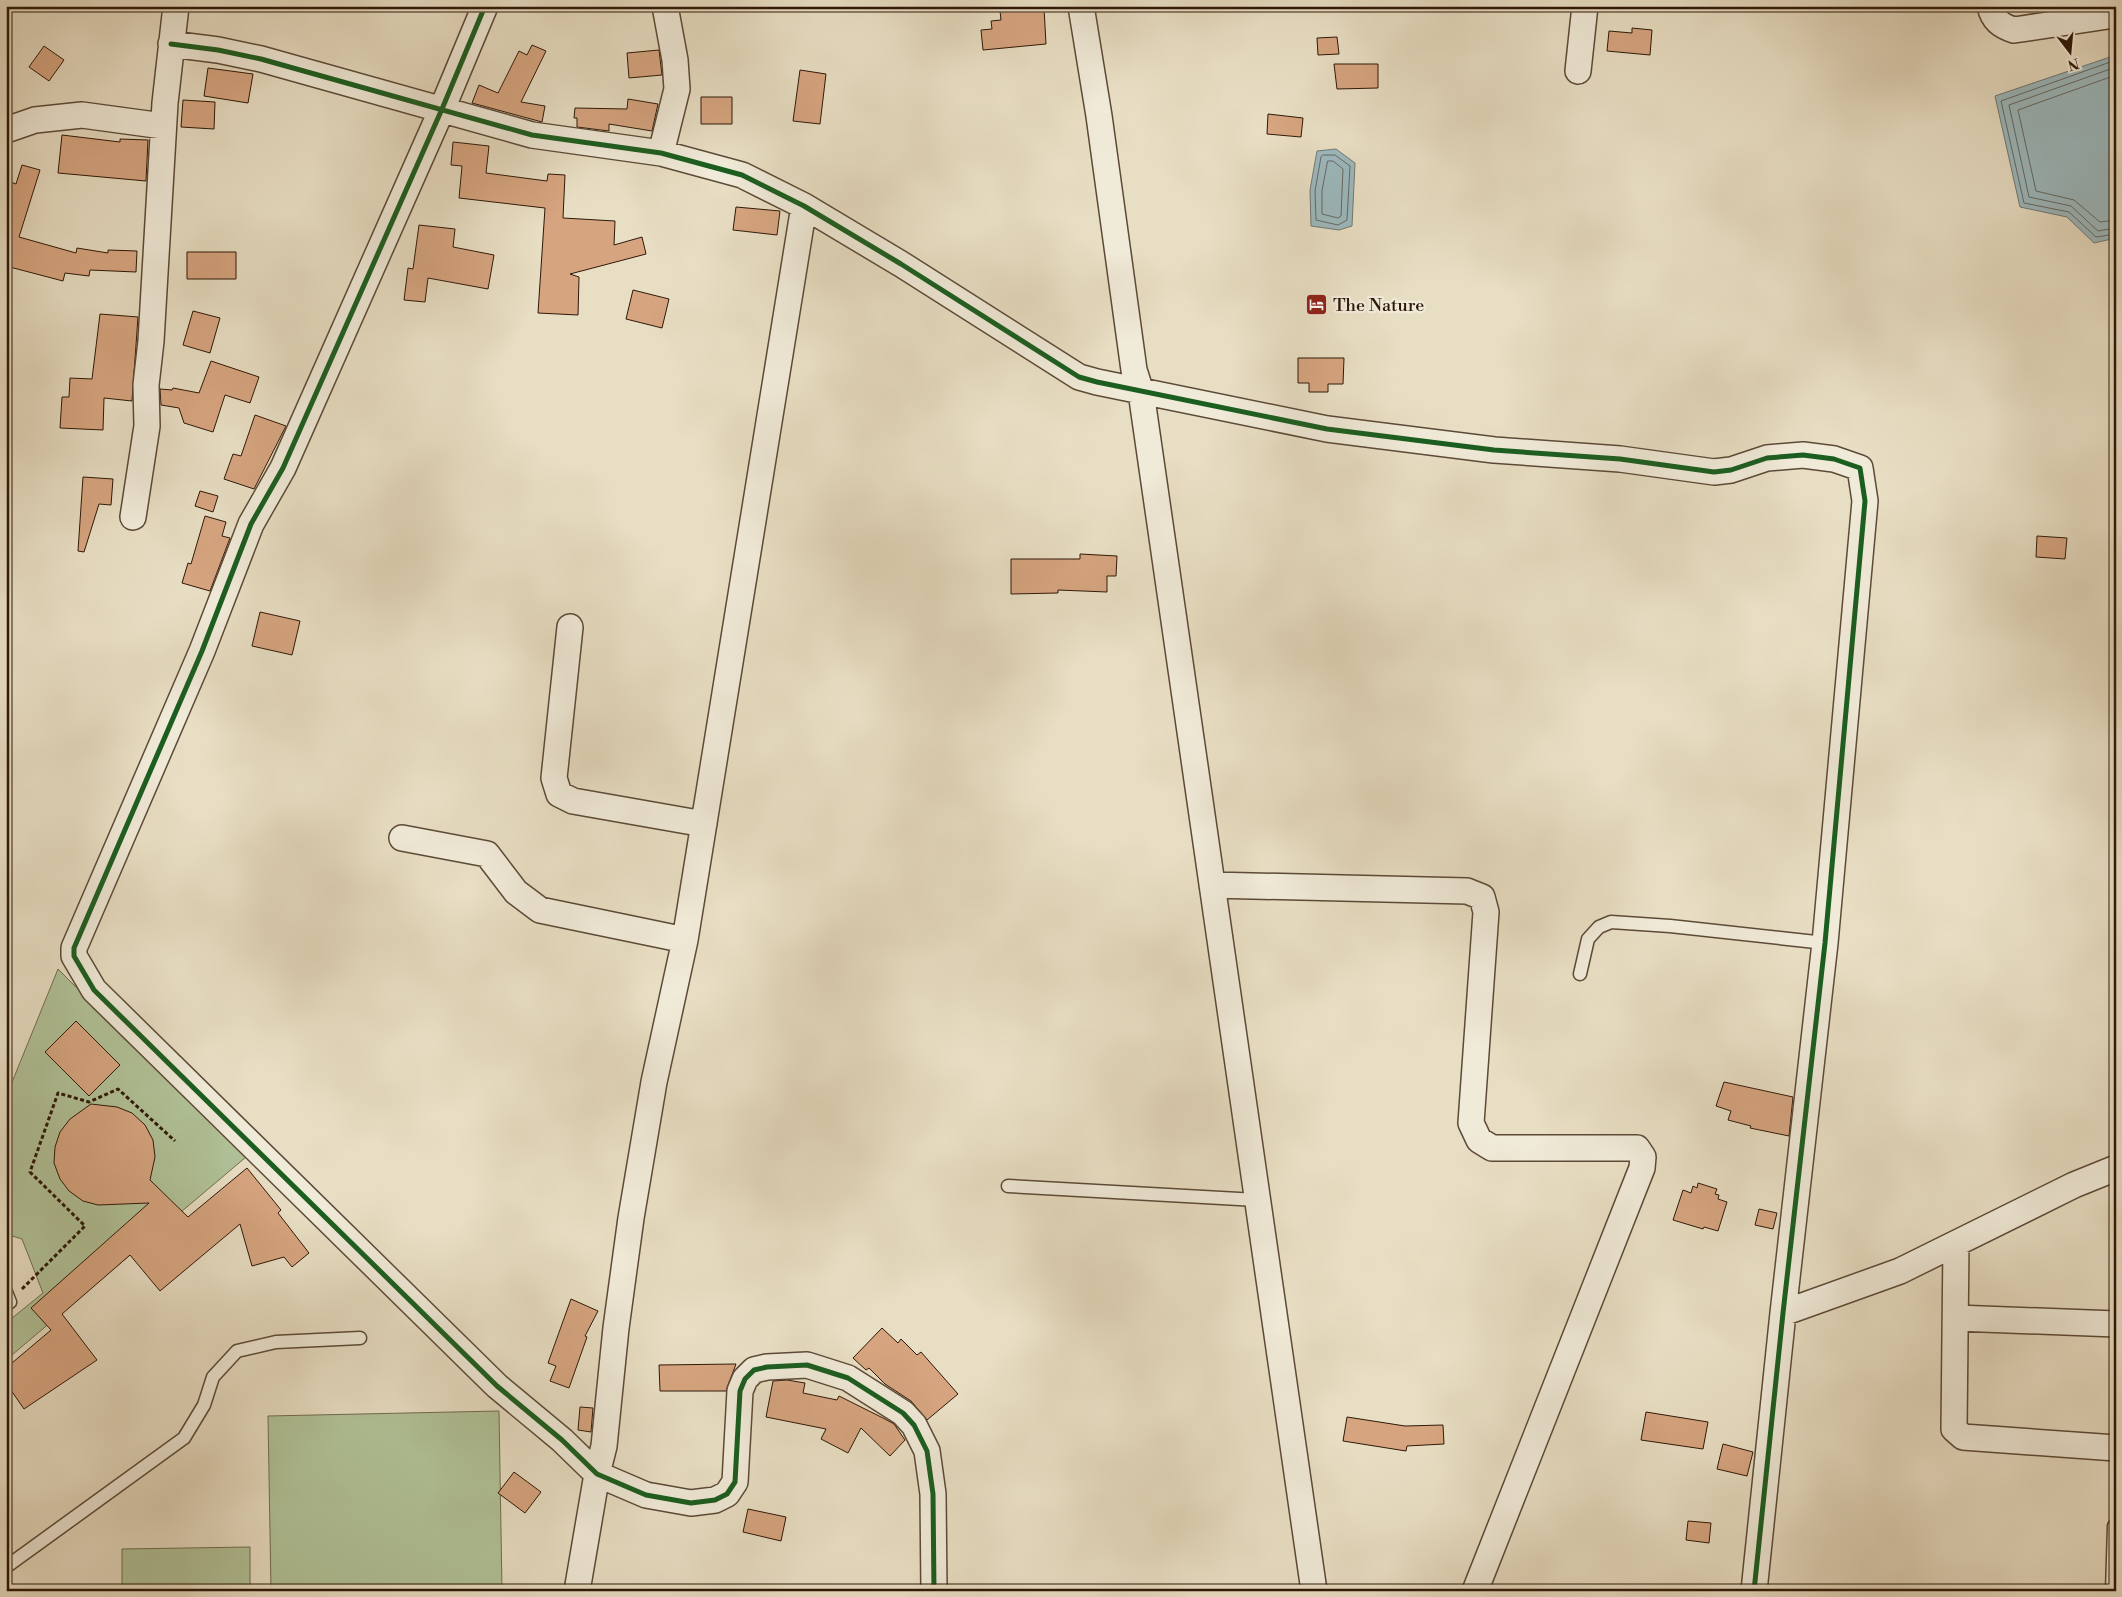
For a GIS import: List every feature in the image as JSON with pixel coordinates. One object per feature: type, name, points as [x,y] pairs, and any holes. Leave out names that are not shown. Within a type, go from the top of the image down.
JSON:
[{"type":"street","points":[[133,517],[147,426],[146,385],[151,341],[163,126],[176,6]]},
{"type":"street","points":[[485,6],[442,109],[283,468],[251,524],[202,651],[74,948],[74,956],[94,990],[498,1386],[562,1440],[597,1474],[646,1495],[691,1503],[715,1500],[728,1494],[735,1482],[740,1391],[746,1379],[754,1370],[768,1367],[807,1365],[848,1378],[903,1413],[914,1425],[927,1451],[933,1494],[934,1591]]},
{"type":"street","points":[[661,153],[677,89],[676,68],[665,6]]},
{"type":"street","points":[[1081,6],[1099,116],[1134,370],[1141,392],[1314,1591]]},
{"type":"street","points":[[1578,71],[1585,6]]},
{"type":"street","points":[[1990,6],[1992,16],[2003,26],[2014,30],[2108,16],[2116,12]]},
{"type":"street","points":[[171,44],[218,50],[261,59],[532,135],[661,153],[742,175],[804,206],[968,305],[1080,377],[1141,392],[1327,429],[1494,450],[1620,459],[1714,472],[1731,470],[1767,458],[1803,456],[1834,459],[1860,468],[1865,501],[1825,943],[1754,1591]]},
{"type":"street","points":[[6,130],[35,120],[82,115],[163,126]]},
{"type":"street","points":[[577,1591],[597,1474],[604,1446],[616,1328],[631,1218],[654,1082],[685,940],[804,206]]},
{"type":"street","points":[[570,627],[554,778],[559,794],[574,801],[704,824]]},
{"type":"street","points":[[402,838],[486,854],[516,892],[540,910],[685,940]]},
{"type":"street","points":[[1212,885],[1467,891],[1482,897],[1486,912],[1471,1123],[1479,1140],[1492,1148],[1637,1148],[1643,1156],[1642,1168],[1475,1591]]},
{"type":"street","points":[[1783,1313],[1900,1271],[2074,1185],[2116,1168]]},
{"type":"street","points":[[1956,1244],[1954,1429],[1963,1437],[2116,1448]]},
{"type":"street","points":[[1956,1318],[2116,1324]]},
{"type":"lane","points":[[1580,974],[1588,940],[1598,926],[1611,922],[1670,926],[1825,943]]},
{"type":"lane","points":[[1008,1186],[1257,1200]]},
{"type":"lane","points":[[6,1567],[184,1438],[204,1405],[213,1377],[237,1351],[276,1342],[360,1338]]},
{"type":"lane","points":[[2112,1591],[2114,1526]]},
{"type":"path","points":[[7,1300],[85,1226],[30,1172],[58,1093],[89,1102],[118,1089],[175,1141]]},
{"type":"green space","points":[[58,969],[246,1157],[6,1360],[6,1323],[43,1293],[22,1239],[6,1234],[6,1097]]},
{"type":"green space","points":[[499,1411],[502,1591],[271,1591],[268,1416]]},
{"type":"green space","points":[[250,1547],[250,1591],[122,1591],[122,1549]]},
{"type":"water","points":[[2116,55],[2116,238],[2094,243],[2067,217],[2020,207],[1995,96]]},
{"type":"water","points":[[1336,149],[1355,163],[1352,226],[1339,230],[1311,226],[1310,190],[1317,151]]},
{"type":"building","points":[[1044,8],[1046,44],[983,50],[981,30],[992,29],[991,21],[1001,20],[1000,11]]},
{"type":"building","points":[[1632,28],[1652,30],[1650,55],[1607,51],[1609,31],[1632,33]]},
{"type":"building","points":[[1337,37],[1339,54],[1318,55],[1317,38]]},
{"type":"building","points":[[532,45],[546,51],[521,102],[545,106],[542,122],[472,103],[479,85],[498,93],[519,51],[527,55]]},
{"type":"building","points":[[44,46],[64,60],[49,81],[29,67]]},
{"type":"building","points":[[659,50],[662,75],[629,78],[627,53]]},
{"type":"building","points":[[1334,64],[1378,64],[1378,88],[1337,89]]},
{"type":"building","points":[[208,68],[253,74],[248,103],[204,96]]},
{"type":"building","points":[[800,70],[826,74],[820,124],[793,121]]},
{"type":"building","points":[[701,97],[732,97],[732,124],[701,124]]},
{"type":"building","points":[[628,99],[658,104],[652,131],[609,124],[609,131],[577,127],[577,118],[574,118],[575,108],[627,109]]},
{"type":"building","points":[[183,100],[215,102],[214,129],[181,127]]},
{"type":"building","points":[[1268,114],[1303,118],[1301,137],[1267,134]]},
{"type":"building","points":[[62,135],[120,142],[120,139],[148,140],[146,181],[58,173]]},
{"type":"building","points":[[453,142],[489,146],[486,173],[547,181],[548,174],[565,175],[563,218],[615,221],[614,245],[642,237],[646,254],[570,274],[579,277],[578,315],[538,313],[545,208],[459,198],[462,166],[451,165]]},
{"type":"building","points":[[22,165],[40,170],[19,237],[76,253],[77,248],[108,253],[108,250],[137,251],[136,272],[90,270],[89,276],[65,273],[63,281],[6,266],[6,198],[11,182],[16,184]]},
{"type":"building","points":[[736,207],[780,211],[777,235],[733,230]]},
{"type":"building","points":[[419,225],[455,229],[453,247],[494,255],[488,289],[428,278],[425,302],[404,300],[408,268],[413,269]]},
{"type":"building","points":[[187,252],[236,252],[236,279],[187,279]]},
{"type":"building","points":[[633,290],[669,299],[662,328],[626,319]]},
{"type":"building","points":[[193,311],[220,318],[210,353],[183,345]]},
{"type":"building","points":[[100,314],[138,317],[132,401],[104,398],[103,430],[60,428],[62,397],[69,397],[70,378],[92,379]]},
{"type":"building","points":[[1298,358],[1344,358],[1343,384],[1328,384],[1328,392],[1309,392],[1309,383],[1298,383]]},
{"type":"building","points":[[211,361],[259,377],[250,403],[225,395],[213,432],[184,423],[179,408],[161,405],[160,389],[172,390],[173,388],[199,393]]},
{"type":"building","points":[[255,415],[286,426],[254,489],[224,479],[233,454],[241,456]]},
{"type":"building","points":[[83,477],[113,479],[111,505],[99,504],[84,552],[78,551]]},
{"type":"building","points":[[200,491],[218,496],[213,512],[195,506]]},
{"type":"building","points":[[205,516],[226,522],[222,536],[230,538],[210,591],[182,583],[188,563],[191,564]]},
{"type":"building","points":[[2037,536],[2067,538],[2065,559],[2036,557]]},
{"type":"building","points":[[1080,554],[1117,556],[1116,576],[1107,576],[1107,592],[1058,590],[1058,593],[1011,594],[1011,559],[1080,559]]},
{"type":"building","points":[[260,612],[300,621],[292,655],[252,646]]},
{"type":"building","points":[[76,1021],[120,1065],[89,1096],[45,1052]]},
{"type":"building","points":[[1724,1082],[1793,1097],[1789,1136],[1750,1128],[1751,1126],[1728,1120],[1731,1111],[1716,1106]]},
{"type":"building","points":[[91,1104],[117,1107],[132,1113],[145,1125],[153,1140],[155,1157],[150,1180],[188,1217],[247,1168],[281,1210],[278,1213],[309,1253],[292,1267],[284,1257],[252,1266],[240,1224],[160,1291],[130,1255],[62,1314],[97,1360],[24,1409],[6,1383],[6,1368],[51,1330],[31,1308],[149,1203],[98,1205],[83,1201],[69,1191],[60,1179],[54,1163],[55,1147],[60,1132],[70,1119]]},
{"type":"building","points":[[1698,1183],[1717,1189],[1715,1194],[1719,1195],[1718,1199],[1727,1202],[1718,1231],[1704,1227],[1703,1229],[1673,1220],[1683,1190],[1691,1193],[1693,1186],[1697,1188]]},
{"type":"building","points":[[1759,1209],[1777,1213],[1773,1229],[1755,1225]]},
{"type":"building","points":[[571,1299],[598,1311],[585,1336],[587,1337],[569,1388],[550,1381],[556,1366],[548,1363]]},
{"type":"building","points":[[882,1328],[898,1343],[901,1339],[917,1355],[921,1352],[958,1394],[927,1420],[911,1401],[885,1384],[869,1368],[866,1370],[853,1358]]},
{"type":"building","points":[[736,1364],[726,1391],[660,1391],[659,1365]]},
{"type":"building","points":[[787,1380],[805,1383],[803,1393],[837,1400],[839,1396],[885,1419],[894,1424],[905,1440],[890,1456],[861,1428],[848,1453],[821,1439],[826,1429],[766,1417],[773,1381]]},
{"type":"building","points":[[580,1407],[593,1408],[591,1432],[578,1430]]},
{"type":"building","points":[[1646,1412],[1708,1422],[1703,1449],[1641,1440]]},
{"type":"building","points":[[1347,1417],[1405,1426],[1443,1425],[1444,1444],[1407,1446],[1406,1451],[1343,1441]]},
{"type":"building","points":[[1723,1444],[1753,1452],[1747,1476],[1717,1469]]},
{"type":"building","points":[[514,1472],[541,1492],[525,1513],[498,1493]]},
{"type":"building","points":[[748,1509],[786,1517],[781,1541],[743,1532]]},
{"type":"building","points":[[1688,1521],[1711,1523],[1709,1543],[1686,1540]]},
{"type":"cycle path","points":[[485,6],[442,109],[283,468],[251,524],[202,651],[74,948],[74,956],[94,990],[497,1386],[562,1440],[597,1474],[646,1495],[691,1503],[715,1500],[727,1494],[735,1482],[740,1391],[745,1379],[754,1370],[767,1367],[807,1365],[848,1378],[903,1413],[914,1425],[927,1451],[933,1494],[934,1591]]},
{"type":"cycle path","points":[[171,44],[218,50],[261,59],[532,135],[661,153],[742,175],[804,206],[901,264],[1079,377],[1097,382],[1327,429],[1494,450],[1620,459],[1714,472],[1731,470],[1767,458],[1803,455],[1834,459],[1860,468],[1865,501],[1825,943],[1754,1591]]},
{"type":"place","name":"The Nature","points":[[1317,305]]}]
